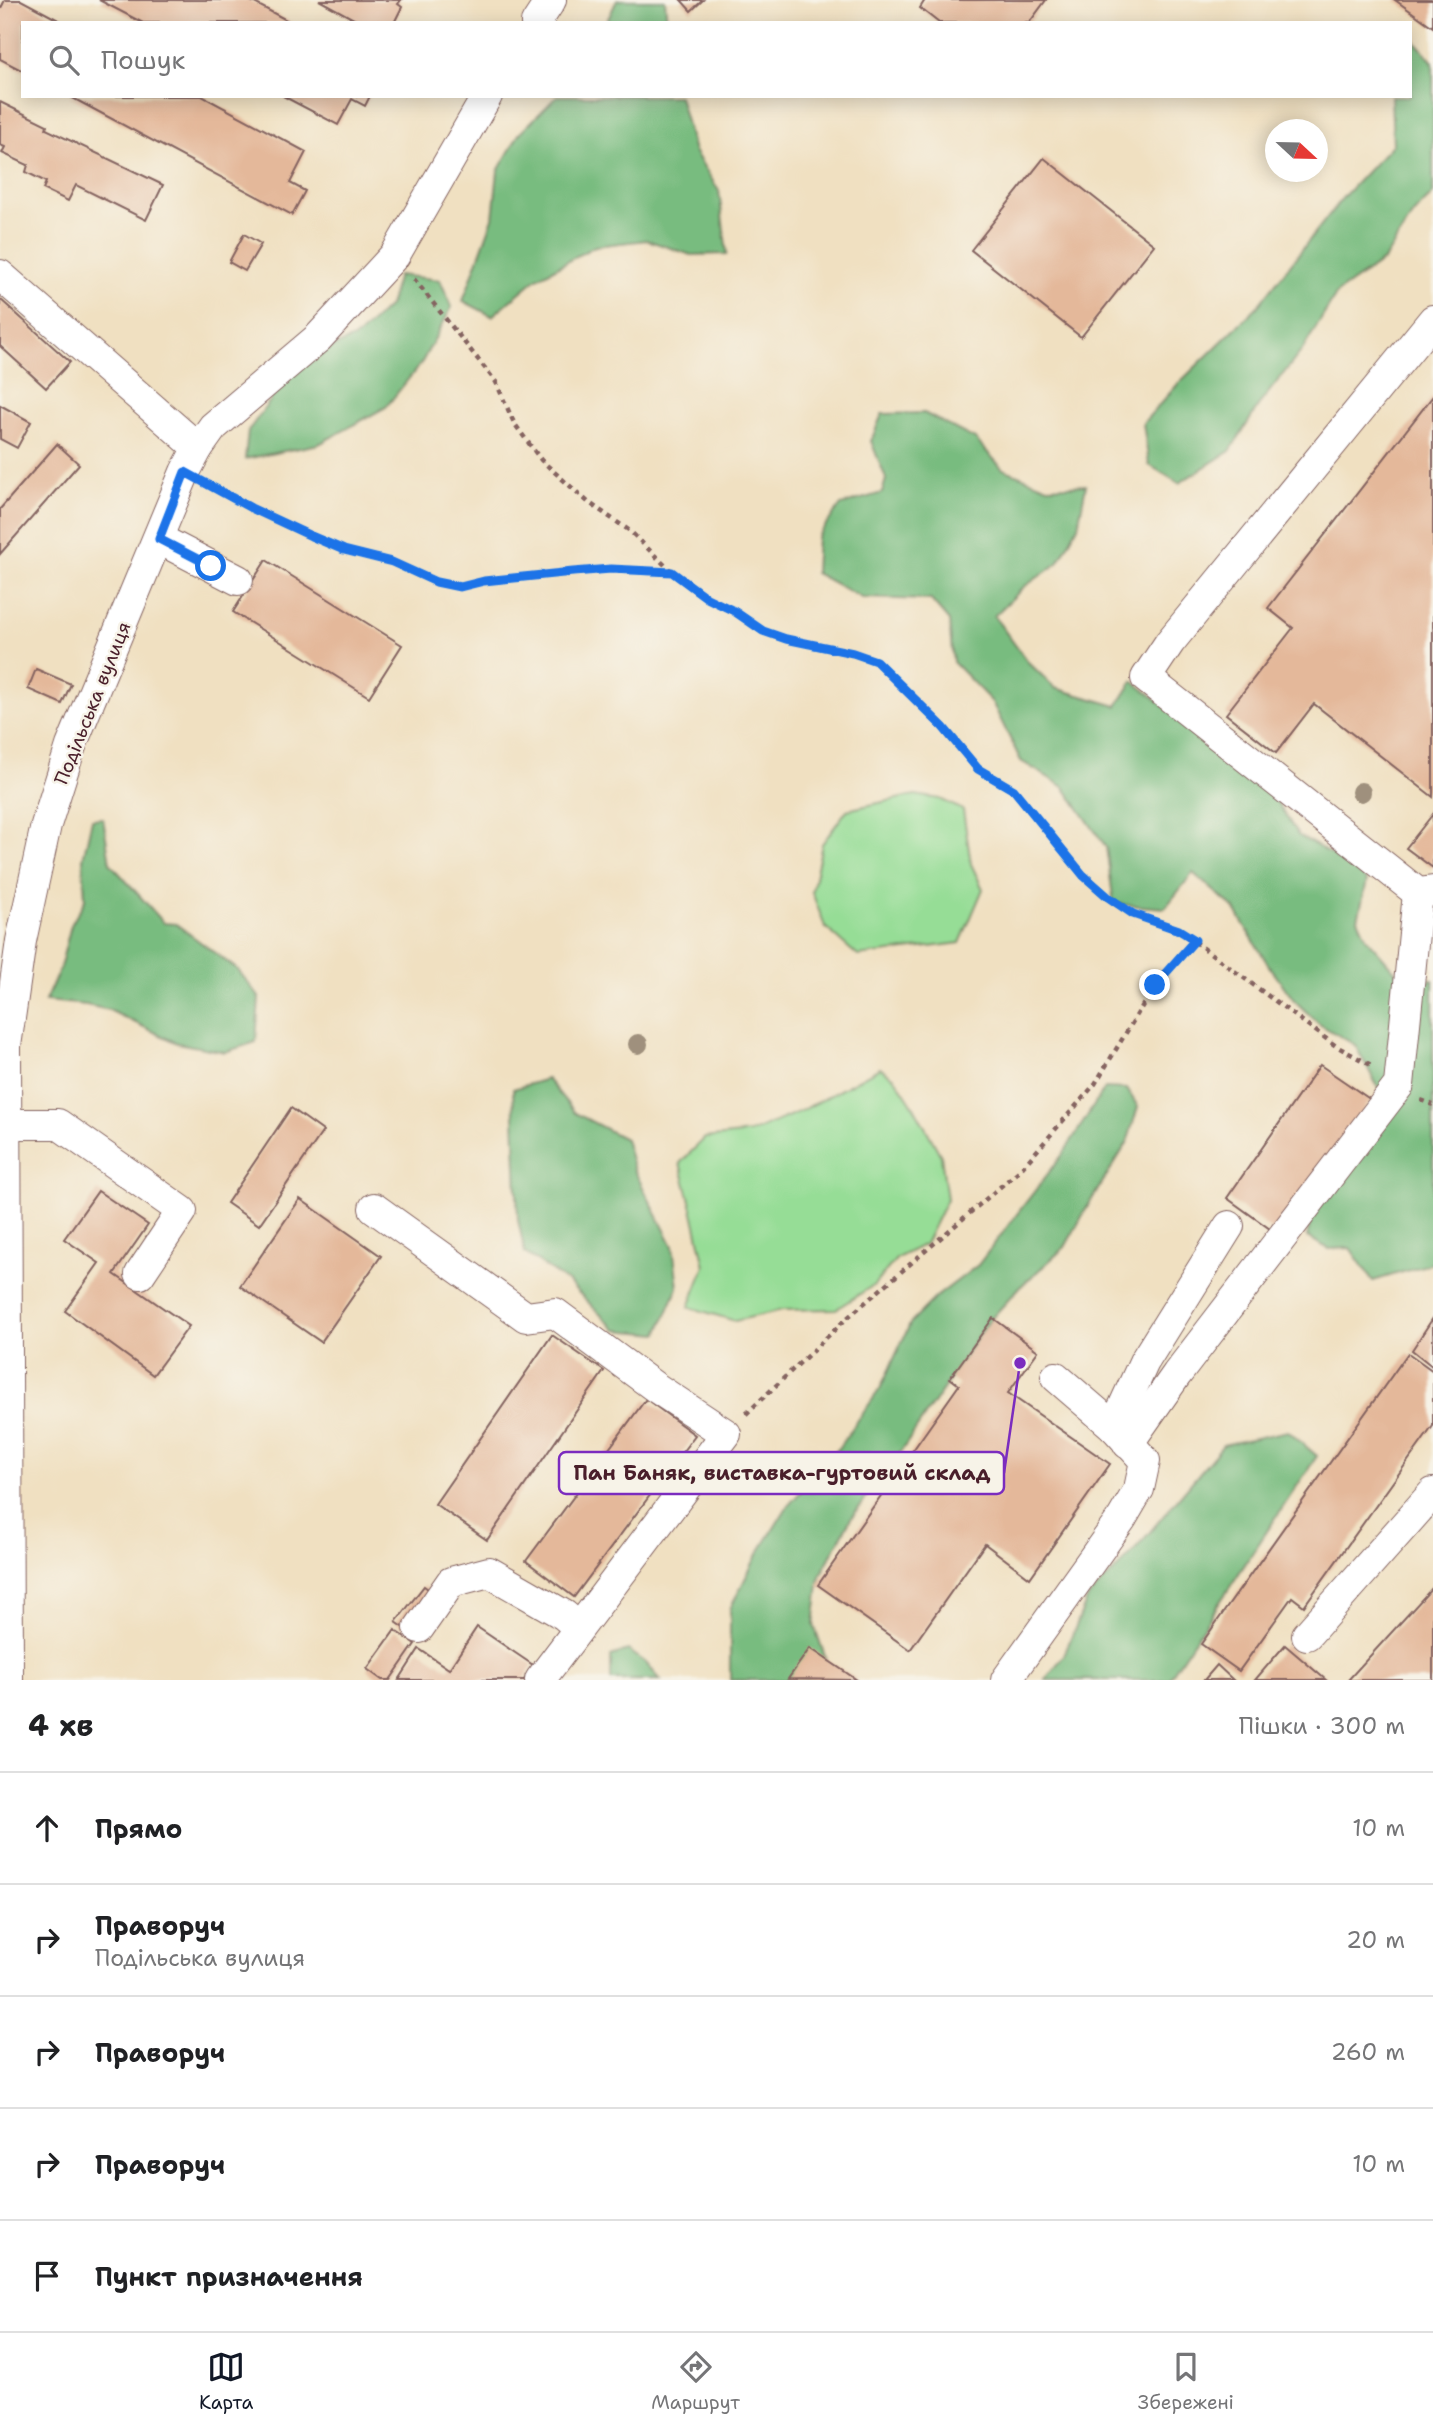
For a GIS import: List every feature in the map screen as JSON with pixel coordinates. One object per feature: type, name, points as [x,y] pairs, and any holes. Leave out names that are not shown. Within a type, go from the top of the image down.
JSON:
[{"type":"street","points":[[537,21],[551,0]]},
{"type":"street","name":"Подільська вулиця","points":[[5,1667],[6,1046],[21,941],[46,825],[71,746],[192,460],[213,427],[318,338],[395,255],[486,98]]},
{"type":"street","points":[[0,275],[192,460]]},
{"type":"street","points":[[1121,1435],[1177,1374],[1399,1085],[1426,892],[1146,678],[1170,642],[1433,320]]},
{"type":"street","points":[[159,539],[238,580]]},
{"type":"street","points":[[6,1124],[58,1124],[182,1212],[139,1274]]},
{"type":"street","points":[[374,1208],[526,1317],[555,1313],[726,1434],[540,1680]]},
{"type":"street","points":[[1121,1435],[1144,1362],[1229,1226]]},
{"type":"street","points":[[1006,1680],[1122,1518],[1139,1489],[1145,1461],[1121,1435],[1056,1377]]},
{"type":"street","points":[[1307,1635],[1433,1493]]},
{"type":"street","points":[[419,1628],[451,1582],[489,1572],[564,1615],[579,1627]]},
{"type":"path","points":[[395,255],[496,382],[514,423],[541,460],[587,502],[630,531],[672,572],[707,598],[734,611],[763,631],[876,661],[943,727],[978,769],[1014,790],[1083,875],[1100,890],[1133,914],[1179,930],[1195,940],[1336,1046],[1364,1059],[1417,1098],[1433,1105]]},
{"type":"path","points":[[192,460],[251,508],[344,550],[392,562],[436,582],[460,587],[524,576],[611,569],[672,572]]},
{"type":"path","points":[[726,1434],[846,1319],[1020,1169],[1095,1084],[1155,985],[1195,940]]},
{"type":"green space","points":[[617,0],[665,0],[667,21],[607,21]]},
{"type":"green space","points":[[1412,38],[1433,62],[1433,194],[1413,214],[1384,260],[1337,293],[1303,349],[1261,402],[1230,451],[1179,483],[1149,465],[1143,423],[1178,384],[1257,307],[1344,196],[1393,144],[1391,98],[1412,98]]},
{"type":"green space","points":[[555,98],[680,98],[694,151],[719,191],[727,254],[691,255],[647,240],[595,246],[537,278],[492,316],[463,301],[493,218],[498,171],[519,134]]},
{"type":"green space","points":[[398,275],[440,280],[452,307],[422,362],[386,407],[319,444],[245,459],[248,431],[281,386],[310,357],[358,336],[389,306]]},
{"type":"green space","points":[[924,413],[975,439],[1003,469],[1048,487],[1086,485],[1078,526],[1058,563],[1024,587],[994,616],[1027,661],[1055,688],[1117,706],[1133,681],[1266,785],[1298,835],[1348,864],[1367,881],[1358,919],[1367,939],[1404,981],[1433,980],[1433,1263],[1373,1281],[1350,1248],[1329,1249],[1307,1237],[1316,1196],[1385,1100],[1355,1045],[1319,1024],[1294,1000],[1269,966],[1234,908],[1193,873],[1165,908],[1114,904],[1106,847],[1064,787],[1021,761],[992,702],[953,662],[949,621],[931,600],[862,598],[815,573],[817,537],[841,505],[882,493],[886,479],[871,441],[882,414]]},
{"type":"green space","points":[[915,795],[940,799],[963,810],[971,864],[983,889],[960,943],[858,956],[825,927],[812,892],[822,844],[847,810]]},
{"type":"green space","points":[[103,818],[110,863],[164,923],[176,924],[238,970],[259,997],[256,1042],[225,1052],[177,1043],[109,1010],[45,1001],[60,968],[71,925],[85,900],[83,859],[92,819]]},
{"type":"green space","points":[[880,1068],[895,1078],[941,1156],[947,1199],[925,1244],[897,1258],[874,1285],[836,1309],[782,1310],[735,1321],[689,1307],[705,1266],[680,1163],[705,1138],[750,1133],[803,1110]]},
{"type":"green space","points":[[547,1079],[575,1113],[625,1139],[634,1170],[673,1246],[678,1287],[658,1334],[616,1330],[569,1283],[525,1253],[518,1220],[513,1089]]},
{"type":"green space","points":[[1105,1088],[1127,1089],[1138,1107],[1127,1143],[1065,1247],[1020,1287],[989,1321],[894,1462],[851,1518],[820,1576],[814,1625],[831,1674],[837,1680],[730,1680],[730,1609],[755,1559],[787,1507],[834,1454],[880,1389],[911,1322],[936,1297],[978,1265],[1063,1154]]},
{"type":"green space","points":[[1288,1431],[1317,1456],[1168,1680],[1045,1680],[1064,1655],[1088,1597],[1128,1558],[1223,1445]]},
{"type":"green space","points":[[628,1650],[645,1662],[661,1680],[611,1680],[611,1656]]},
{"type":"building","points":[[5,0],[21,0],[60,21],[21,21],[21,70],[0,59],[0,10]]},
{"type":"building","points":[[99,0],[249,0],[288,21],[139,21]]},
{"type":"building","points":[[319,0],[401,0],[398,4],[402,7],[395,21],[357,21]]},
{"type":"building","points":[[681,0],[703,0],[691,11]]},
{"type":"building","points":[[925,0],[1046,0],[1030,21],[936,21],[920,8]]},
{"type":"building","points":[[1395,0],[1433,0],[1433,27]]},
{"type":"building","points":[[73,98],[206,98],[306,152],[290,183],[305,191],[292,215]]},
{"type":"building","points":[[287,98],[369,98],[365,106],[352,99],[338,125]]},
{"type":"building","points":[[0,102],[47,125],[46,129],[163,185],[146,220],[76,185],[68,201],[43,189],[46,182],[26,172],[28,165],[2,153],[5,147],[0,145]]},
{"type":"building","points":[[1044,158],[1154,245],[1081,337],[971,250]]},
{"type":"building","points":[[244,234],[261,244],[245,271],[229,262]]},
{"type":"building","points":[[0,299],[70,362],[46,388],[0,346]]},
{"type":"building","points":[[1433,396],[1433,797],[1314,704],[1276,753],[1226,714],[1293,628],[1268,608]]},
{"type":"building","points":[[0,405],[31,422],[17,448],[0,439]]},
{"type":"building","points":[[57,444],[79,464],[0,554],[0,509]]},
{"type":"building","points":[[266,560],[402,645],[369,697],[233,612]]},
{"type":"building","points":[[36,669],[71,684],[62,704],[28,689]]},
{"type":"building","points":[[1433,814],[1433,868],[1406,848]]},
{"type":"building","points":[[1320,1065],[1371,1100],[1277,1234],[1227,1198]]},
{"type":"building","points":[[291,1108],[323,1131],[259,1225],[227,1203]]},
{"type":"building","points":[[98,1191],[148,1225],[114,1274],[189,1326],[153,1375],[65,1311],[99,1263],[64,1239]]},
{"type":"building","points":[[300,1199],[381,1256],[321,1342],[240,1286]]},
{"type":"building","points":[[993,1318],[1038,1351],[1008,1393],[1110,1464],[1030,1578],[985,1544],[910,1650],[818,1585],[959,1385],[950,1378]]},
{"type":"building","points":[[1433,1318],[1433,1367],[1412,1350]]},
{"type":"building","points":[[552,1335],[604,1371],[487,1540],[435,1504]]},
{"type":"building","points":[[1408,1353],[1433,1371],[1433,1426],[1304,1606],[1292,1597],[1239,1671],[1201,1644]]},
{"type":"building","points":[[646,1399],[695,1435],[574,1597],[526,1561]]},
{"type":"building","points":[[424,1586],[436,1595],[409,1631],[396,1622]]},
{"type":"building","points":[[1433,1587],[1433,1680],[1348,1680]]},
{"type":"building","points":[[477,1627],[533,1665],[524,1680],[399,1680],[419,1649],[449,1669]]},
{"type":"building","points":[[395,1630],[415,1644],[390,1680],[382,1680],[367,1669]]},
{"type":"building","points":[[1285,1645],[1326,1680],[1255,1680]]},
{"type":"building","points":[[810,1648],[857,1680],[788,1679]]},
{"type":"building","points":[[1217,1665],[1233,1680],[1204,1680]]},
{"type":"place","name":"Пан Баняк, виставка-гуртовий склад","points":[[1020,1363]]},
{"type":"route","points":[[211,566],[159,539],[185,472],[251,508],[311,536],[344,550],[392,562],[436,582],[460,587],[524,576],[611,569],[672,572],[707,598],[734,611],[763,631],[876,661],[943,727],[978,769],[1014,790],[1083,875],[1108,897],[1133,914],[1179,930],[1195,940],[1155,985]]}]
